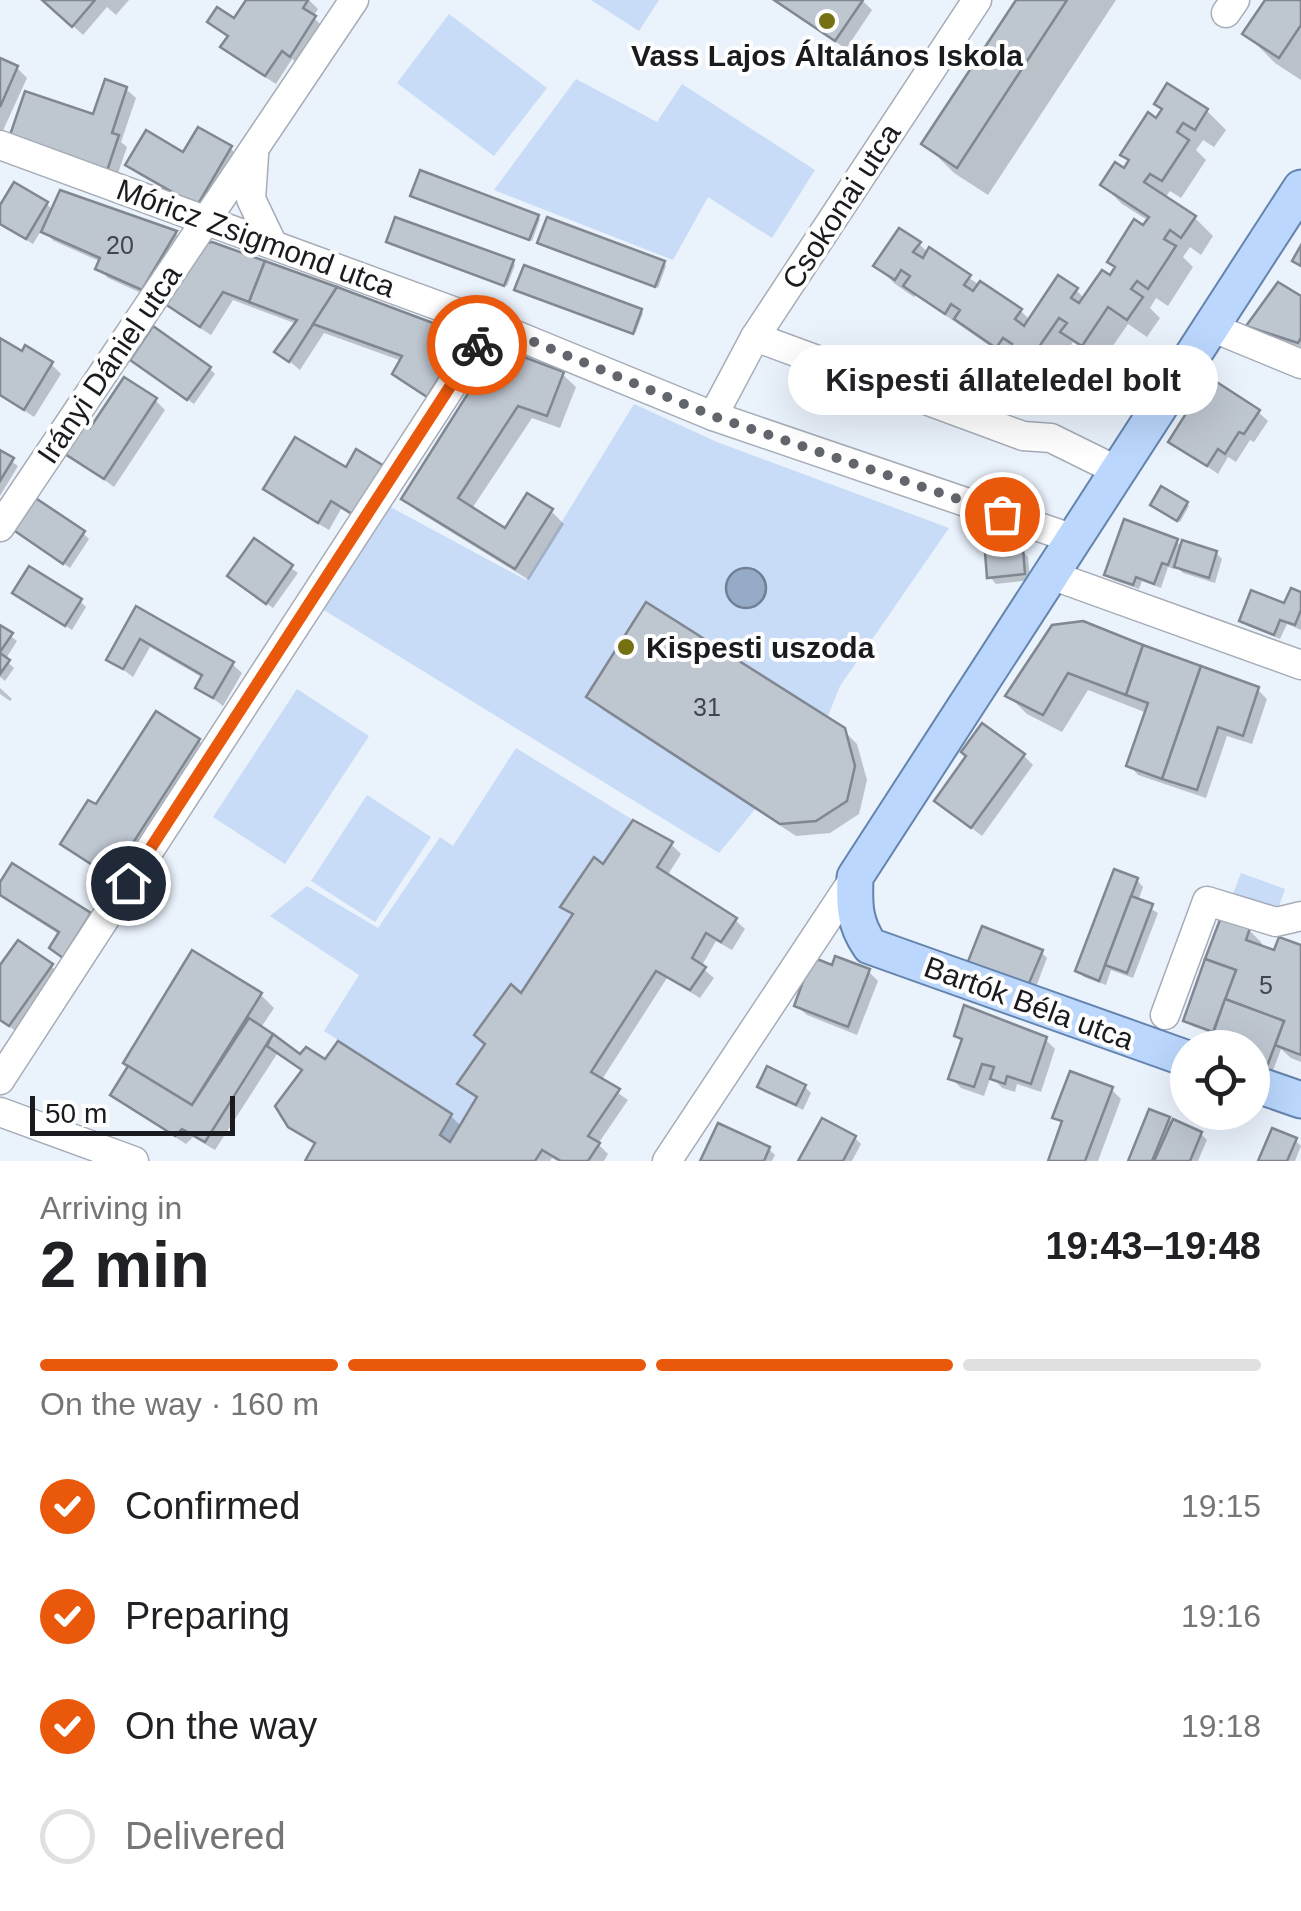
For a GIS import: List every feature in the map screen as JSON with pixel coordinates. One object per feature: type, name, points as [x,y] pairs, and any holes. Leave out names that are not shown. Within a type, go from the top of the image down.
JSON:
[{"type":"main road","points":[[856,877],[1301,188]]},
{"type":"main road","name":"Bartók Béla utca","points":[[856,877],[853,910],[860,932],[870,946],[1170,1054]]},
{"type":"main road","points":[[1270,1089],[1301,1100]]},
{"type":"street","name":"Irányi Dániel utca","points":[[0,528],[354,0]]},
{"type":"street","name":"Csokonai utca","points":[[713,416],[756,337],[977,0]]},
{"type":"street","name":"Móricz Zsigmond utca","points":[[0,145],[491,324],[713,416],[1074,538]]},
{"type":"street","points":[[254,152],[251,199],[272,243]]},
{"type":"street","points":[[0,1080],[491,324]]},
{"type":"street","points":[[1211,327],[1301,364]]},
{"type":"street","points":[[756,337],[1023,436],[1051,438],[1118,471]]},
{"type":"street","points":[[1051,574],[1301,665]]},
{"type":"street","points":[[667,1161],[856,877]]},
{"type":"street","points":[[1164,1014],[1207,901],[1276,922],[1301,916]]},
{"type":"street","points":[[0,1112],[134,1161]]},
{"type":"shaded area","points":[[591,0],[659,0],[639,31]]},
{"type":"shaded area","points":[[449,14],[547,88],[494,156],[397,83]]},
{"type":"shaded area","points":[[576,79],[657,122],[682,84],[815,170],[772,238],[708,197],[673,260],[494,190]]},
{"type":"shaded area","name":"Kispesti uszoda","points":[[634,404],[717,442],[949,528],[840,686],[828,716],[850,744],[852,776],[847,801],[756,808],[719,853],[319,607],[383,503],[526,580]]},
{"type":"shaded area","points":[[746,568],[760,574],[766,588],[760,602],[746,608],[732,602],[726,588],[732,574]]},
{"type":"shaded area","points":[[297,689],[369,736],[285,864],[213,817]]},
{"type":"shaded area","points":[[516,748],[633,820],[603,864],[593,858],[561,906],[573,914],[521,993],[510,985],[474,1034],[485,1044],[457,1084],[477,1097],[450,1142],[440,1135],[452,1114],[324,1031],[359,975],[270,916],[307,886],[378,928],[440,837],[453,846]]},
{"type":"shaded area","points":[[367,795],[431,837],[375,922],[311,881]]},
{"type":"shaded area","points":[[1241,873],[1285,889],[1276,915],[1231,899]]},
{"type":"building","points":[[42,0],[95,0],[72,27]]},
{"type":"building","points":[[246,0],[308,0],[303,8],[316,16],[290,57],[282,51],[265,76],[220,47],[228,36],[207,22],[217,7],[234,18]]},
{"type":"building","name":"Vass Lajos Általános Iskola","points":[[774,0],[863,0],[835,41]]},
{"type":"building","points":[[1016,0],[1067,0],[957,168],[921,144]]},
{"type":"building","points":[[1265,0],[1301,0],[1301,25],[1279,58],[1242,34]]},
{"type":"building","points":[[0,58],[18,66],[0,107]]},
{"type":"building","points":[[105,79],[127,87],[112,133],[119,135],[107,171],[9,138],[25,91],[93,114]]},
{"type":"building","points":[[1167,83],[1208,109],[1195,130],[1183,123],[1177,132],[1189,140],[1162,181],[1150,174],[1144,182],[1196,216],[1181,238],[1170,230],[1164,239],[1176,246],[1148,289],[1137,281],[1131,289],[1143,297],[1127,320],[1108,307],[1082,346],[1060,332],[1067,323],[1059,318],[1025,367],[1006,354],[1012,344],[1003,338],[996,348],[954,319],[960,310],[951,304],[945,314],[903,286],[910,276],[901,270],[895,280],[873,266],[899,228],[921,242],[913,252],[923,258],[929,247],[971,275],[964,285],[973,291],[980,281],[1022,309],[1015,319],[1024,326],[1058,275],[1078,288],[1071,298],[1079,303],[1102,270],[1110,275],[1115,267],[1107,262],[1134,219],[1143,225],[1149,217],[1100,185],[1115,162],[1124,168],[1129,160],[1120,155],[1148,112],[1156,118],[1162,109],[1154,104]]},
{"type":"building","points":[[198,127],[232,146],[197,206],[125,165],[146,130],[183,152]]},
{"type":"building","points":[[420,170],[539,215],[529,240],[410,196]]},
{"type":"building","points":[[14,182],[48,202],[26,239],[0,224],[0,205]]},
{"type":"building","points":[[60,190],[177,231],[142,290],[95,269],[100,258],[41,232]]},
{"type":"building","points":[[395,217],[514,260],[504,286],[386,242]]},
{"type":"building","points":[[547,217],[665,261],[655,287],[537,243]]},
{"type":"building","points":[[212,242],[265,261],[249,302],[223,292],[200,327],[165,304],[204,244]]},
{"type":"building","points":[[1301,245],[1301,266],[1292,261]]},
{"type":"building","points":[[265,261],[337,287],[289,362],[274,352],[297,320],[249,302]]},
{"type":"building","points":[[524,265],[642,309],[633,334],[514,290]]},
{"type":"building","points":[[1278,282],[1301,296],[1298,343],[1246,326]]},
{"type":"building","points":[[337,287],[457,332],[461,343],[427,397],[392,374],[402,356],[313,324]]},
{"type":"building","points":[[153,326],[211,367],[187,400],[130,360]]},
{"type":"building","points":[[0,338],[22,351],[25,345],[53,362],[24,410],[0,395]]},
{"type":"building","points":[[505,350],[564,372],[547,416],[518,406],[458,498],[505,528],[527,493],[553,509],[515,569],[401,499],[493,354]]},
{"type":"building","points":[[124,377],[157,398],[104,479],[62,452],[81,422],[90,428]]},
{"type":"building","points":[[1209,377],[1260,410],[1244,434],[1239,432],[1225,454],[1218,449],[1207,466],[1168,442]]},
{"type":"building","points":[[295,437],[346,467],[356,449],[384,466],[354,515],[331,501],[318,523],[263,489]]},
{"type":"building","points":[[0,450],[14,458],[0,481]]},
{"type":"building","points":[[1161,486],[1188,502],[1177,521],[1150,505]]},
{"type":"building","points":[[31,495],[85,531],[63,564],[9,527]]},
{"type":"building","points":[[1124,519],[1178,539],[1168,565],[1162,563],[1154,584],[1136,577],[1133,585],[1104,575]]},
{"type":"building","points":[[254,538],[293,565],[266,604],[227,576]]},
{"type":"building","points":[[1182,540],[1217,551],[1209,578],[1174,567]]},
{"type":"building","points":[[1023,548],[1025,574],[987,578],[985,552]]},
{"type":"building","points":[[29,566],[82,599],[65,626],[12,593]]},
{"type":"building","points":[[1291,588],[1301,592],[1301,610],[1295,625],[1280,620],[1274,635],[1239,621],[1251,590],[1284,603]]},
{"type":"building","name":"Kispesti uszoda","points":[[646,602],[845,728],[855,766],[847,801],[816,821],[780,824],[586,697]]},
{"type":"building","points":[[136,606],[234,662],[213,698],[195,688],[202,675],[140,639],[123,669],[106,660]]},
{"type":"building","points":[[1083,621],[1143,645],[1126,695],[1068,673],[1043,715],[1005,696],[1052,625]]},
{"type":"building","points":[[0,625],[13,633],[0,652]]},
{"type":"building","points":[[1143,645],[1201,666],[1162,779],[1126,766],[1148,703],[1126,695]]},
{"type":"building","points":[[0,653],[10,660],[0,674]]},
{"type":"building","points":[[1201,666],[1259,687],[1243,736],[1218,727],[1197,790],[1162,779]]},
{"type":"building","points":[[156,711],[200,739],[111,877],[60,844],[88,800],[96,804]]},
{"type":"building","points":[[982,723],[1025,754],[971,828],[934,801],[966,756],[961,752]]},
{"type":"building","points":[[633,820],[673,842],[657,867],[737,918],[721,942],[706,933],[692,958],[706,967],[690,990],[656,971],[591,1072],[620,1089],[588,1136],[600,1143],[588,1161],[561,1161],[542,1150],[535,1161],[305,1161],[315,1143],[288,1127],[275,1106],[302,1070],[267,1046],[273,1034],[300,1054],[306,1047],[325,1059],[338,1041],[452,1114],[440,1135],[450,1142],[477,1097],[457,1084],[485,1044],[474,1035],[511,984],[521,993],[573,914],[560,907],[594,857],[603,864]]},
{"type":"building","points":[[12,863],[91,913],[63,958],[49,948],[59,932],[0,895],[0,882]]},
{"type":"building","points":[[1114,869],[1138,878],[1099,981],[1075,971]]},
{"type":"building","points":[[1131,896],[1153,904],[1127,973],[1105,965]]},
{"type":"building","points":[[1221,917],[1250,928],[1246,940],[1274,950],[1279,937],[1301,945],[1301,1055],[1275,1045],[1284,1021],[1225,999],[1236,970],[1205,959]]},
{"type":"building","points":[[982,926],[1043,950],[1027,988],[967,964]]},
{"type":"building","points":[[18,940],[53,964],[9,1026],[0,1020],[0,965]]},
{"type":"building","points":[[192,950],[262,993],[192,1105],[123,1063]]},
{"type":"building","points":[[835,956],[870,969],[848,1027],[794,1006],[812,957],[832,965]]},
{"type":"building","points":[[1205,959],[1236,970],[1214,1030],[1183,1021]]},
{"type":"building","points":[[1225,999],[1284,1021],[1270,1058],[1270,1030],[1214,1030]]},
{"type":"building","points":[[964,1005],[1047,1037],[1031,1084],[1007,1076],[1005,1084],[990,1079],[994,1067],[982,1064],[974,1087],[948,1079],[962,1039],[954,1036]]},
{"type":"building","points":[[249,1018],[273,1034],[205,1142],[182,1129],[175,1136],[110,1095],[128,1066],[192,1105]]},
{"type":"building","points":[[767,1066],[806,1085],[796,1105],[757,1087]]},
{"type":"building","points":[[1070,1071],[1113,1087],[1085,1161],[1048,1161],[1062,1121],[1052,1118]]},
{"type":"building","points":[[1149,1109],[1170,1117],[1152,1161],[1128,1161]]},
{"type":"building","points":[[822,1118],[856,1136],[843,1161],[798,1161]]},
{"type":"building","points":[[718,1123],[770,1147],[764,1161],[700,1161]]},
{"type":"building","points":[[1170,1126],[1170,1130],[1202,1132],[1190,1161],[1154,1161]]},
{"type":"building","points":[[1272,1128],[1297,1138],[1287,1161],[1258,1161]]},
{"type":"way so far","points":[[477,345],[491,324],[713,416],[1002,514]]},
{"type":"place","name":"Vass Lajos Általános Iskola","points":[[827,21]]},
{"type":"place","name":"Kispesti állateledel bolt","points":[[1002,514]]},
{"type":"place","name":"Kispesti uszoda","points":[[626,647]]},
{"type":"route","points":[[128,883],[477,345]]}]
